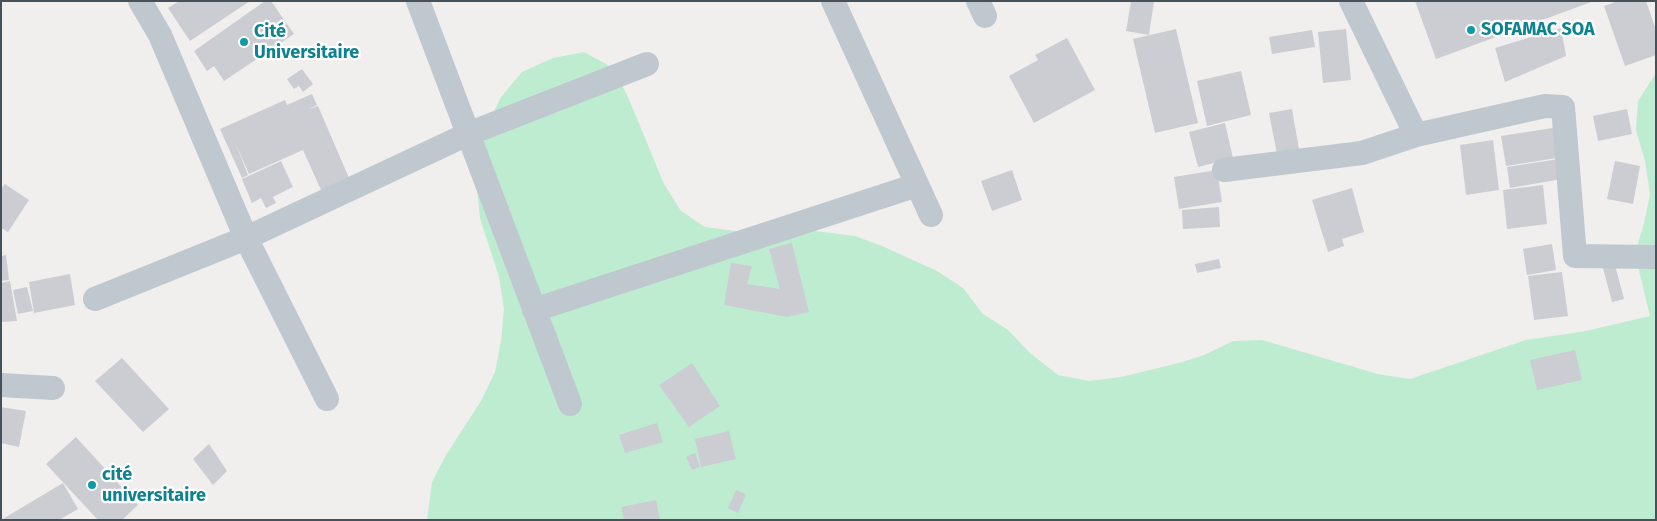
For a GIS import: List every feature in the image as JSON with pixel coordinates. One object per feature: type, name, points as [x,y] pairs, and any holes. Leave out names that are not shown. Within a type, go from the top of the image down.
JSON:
[{"type":"street","points":[[140,1],[160,35],[246,238],[327,399]]},
{"type":"street","points":[[418,1],[570,404]]},
{"type":"street","points":[[833,1],[931,215]]},
{"type":"street","points":[[1351,1],[1416,135]]},
{"type":"street","points":[[95,299],[246,238],[468,134],[647,64]]},
{"type":"street","points":[[1224,170],[1362,153],[1416,135],[1545,106],[1564,107],[1575,256],[1656,257]]},
{"type":"street","points":[[534,310],[916,185]]},
{"type":"street","points":[[1,385],[53,388]]},
{"type":"green space","points":[[584,52],[613,68],[628,97],[664,184],[681,211],[705,227],[736,231],[792,228],[855,236],[882,246],[937,271],[963,288],[983,314],[1008,330],[1030,353],[1058,375],[1089,381],[1121,377],[1179,363],[1204,355],[1233,341],[1262,340],[1378,374],[1410,379],[1526,340],[1586,331],[1650,316],[1635,254],[1650,194],[1645,161],[1636,130],[1638,101],[1656,73],[1656,520],[427,520],[432,482],[446,455],[481,401],[495,372],[501,341],[504,309],[499,277],[480,218],[477,188],[479,159],[486,128],[501,97],[522,72],[553,58]]},
{"type":"building","name":"Cité Universitaire","points":[[179,1],[250,1],[190,41],[168,8]]},
{"type":"building","name":"Cité Universitaire","points":[[265,1],[271,1],[294,34],[224,81],[214,66],[207,71],[194,51]]},
{"type":"building","points":[[1131,1],[1154,1],[1149,35],[1126,31]]},
{"type":"building","name":"SOFAMAC SOA","points":[[1415,1],[1594,1],[1436,59]]},
{"type":"building","points":[[1618,1],[1646,1],[1656,30],[1656,55],[1625,66],[1604,6]]},
{"type":"building","points":[[1561,28],[1566,56],[1505,82],[1495,48]]},
{"type":"building","points":[[1176,29],[1198,123],[1155,133],[1133,39]]},
{"type":"building","points":[[1346,29],[1351,80],[1323,83],[1318,32]]},
{"type":"building","points":[[1312,30],[1315,47],[1272,54],[1269,37]]},
{"type":"building","points":[[1067,38],[1095,90],[1034,123],[1009,76],[1038,60],[1035,55]]},
{"type":"building","points":[[302,69],[313,84],[303,92],[299,86],[294,89],[287,79]]},
{"type":"building","points":[[1241,71],[1251,115],[1207,126],[1197,81]]},
{"type":"building","points":[[312,94],[317,105],[309,109],[318,106],[349,178],[321,190],[303,150],[249,174],[235,142],[248,175],[242,178],[220,129],[285,100],[287,105]]},
{"type":"building","points":[[1292,109],[1300,155],[1278,159],[1269,113]]},
{"type":"building","points":[[1627,109],[1632,134],[1598,141],[1593,116]]},
{"type":"building","points":[[1225,123],[1233,158],[1198,167],[1189,132]]},
{"type":"building","points":[[1559,127],[1563,157],[1506,166],[1501,136]]},
{"type":"building","points":[[1493,140],[1499,190],[1466,195],[1460,145]]},
{"type":"building","points":[[1565,158],[1568,178],[1510,188],[1507,167]]},
{"type":"building","points":[[281,161],[293,187],[273,197],[276,203],[266,208],[261,198],[252,203],[242,179]]},
{"type":"building","points":[[1615,161],[1640,166],[1633,204],[1607,199]]},
{"type":"building","points":[[1012,170],[1022,200],[992,211],[981,181]]},
{"type":"building","points":[[1217,170],[1222,202],[1179,209],[1174,177]]},
{"type":"building","points":[[5,184],[29,200],[8,232],[1,228],[1,189]]},
{"type":"building","points":[[1543,185],[1547,224],[1507,229],[1503,190]]},
{"type":"building","points":[[1352,188],[1364,232],[1342,239],[1344,246],[1328,252],[1312,200]]},
{"type":"building","points":[[1219,207],[1220,227],[1183,229],[1182,210]]},
{"type":"building","points":[[792,243],[809,312],[787,317],[724,305],[731,263],[752,266],[747,284],[780,289],[769,249]]},
{"type":"building","points":[[1552,244],[1556,270],[1527,275],[1523,249]]},
{"type":"building","points":[[6,255],[9,280],[1,281],[1,256]]},
{"type":"building","points":[[1219,259],[1221,268],[1197,273],[1195,264]]},
{"type":"building","points":[[1615,265],[1624,299],[1612,302],[1603,268]]},
{"type":"building","points":[[1562,272],[1568,316],[1534,320],[1528,276]]},
{"type":"building","points":[[70,274],[75,305],[34,313],[29,282]]},
{"type":"building","points":[[10,281],[17,321],[1,322],[1,283]]},
{"type":"building","points":[[27,287],[33,311],[18,314],[13,290]]},
{"type":"building","points":[[1575,350],[1582,380],[1537,390],[1530,360]]},
{"type":"building","points":[[122,358],[169,409],[143,432],[95,381]]},
{"type":"building","points":[[692,363],[720,406],[689,427],[659,385]]},
{"type":"building","points":[[1,407],[26,411],[19,447],[1,443]]},
{"type":"building","points":[[657,423],[663,442],[625,453],[619,435]]},
{"type":"building","points":[[729,431],[736,459],[701,467],[695,439]]},
{"type":"building","name":"cité universitaire","points":[[76,437],[138,505],[122,520],[98,520],[46,464]]},
{"type":"building","points":[[209,444],[227,471],[213,485],[193,459]]},
{"type":"building","points":[[695,453],[700,467],[692,470],[686,457]]},
{"type":"building","name":"cité universitaire","points":[[63,483],[78,509],[59,520],[1,520]]},
{"type":"building","points":[[736,490],[746,494],[738,513],[728,508]]},
{"type":"building","points":[[656,500],[660,520],[624,520],[621,507]]},
{"type":"place","name":"SOFAMAC SOA","points":[[1471,30]]},
{"type":"place","name":"Cité Universitaire","points":[[244,42]]},
{"type":"place","name":"cité universitaire","points":[[92,485]]}]
